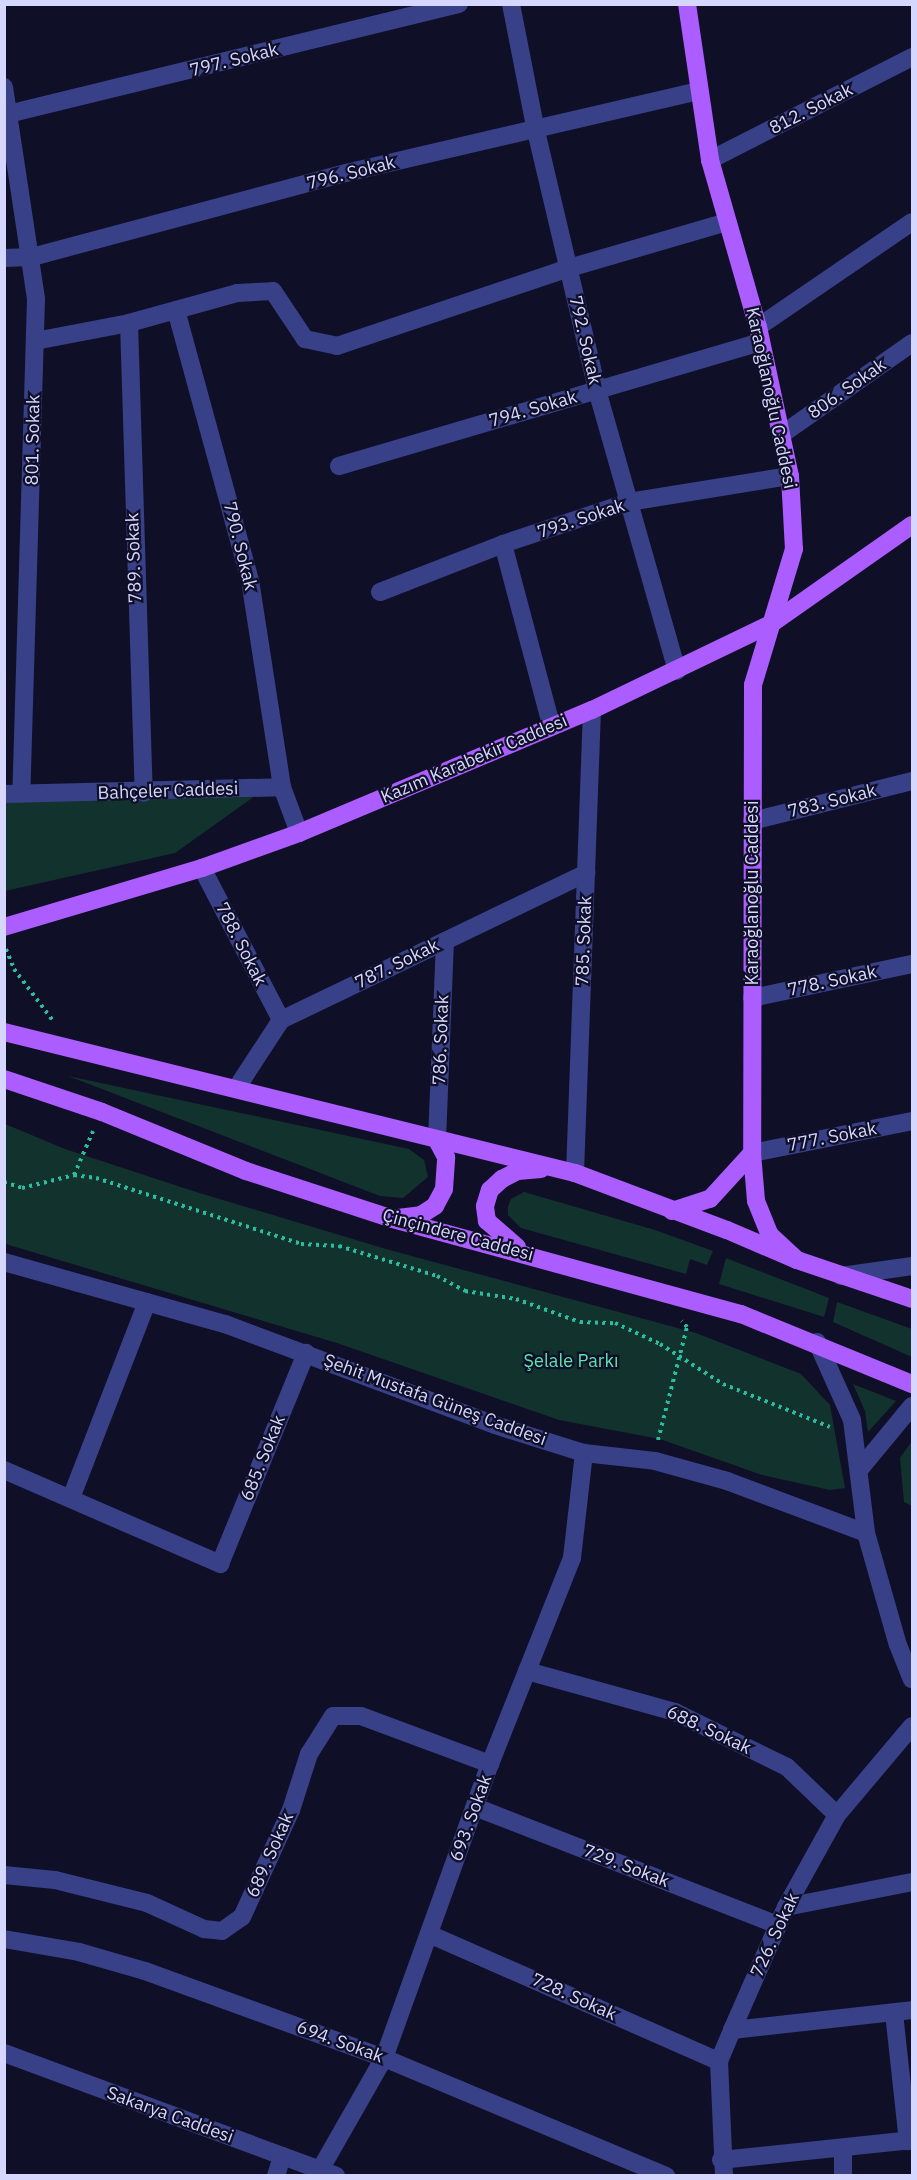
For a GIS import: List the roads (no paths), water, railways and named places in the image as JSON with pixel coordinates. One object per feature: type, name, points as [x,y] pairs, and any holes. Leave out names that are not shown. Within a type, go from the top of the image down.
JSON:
[{"type":"main road","name":"Karaoğlanoğlu Caddesi","points":[[689,5],[710,160],[759,334],[790,476],[794,549],[753,685],[752,1153],[756,1201],[769,1234],[797,1260]]},
{"type":"main road","name":"Kazım Karabekir Caddesi","points":[[4,927],[202,868],[299,833],[551,724],[592,710],[771,624],[912,525]]},
{"type":"main road","points":[[4,1032],[575,1173],[670,1211],[727,1230],[797,1260],[912,1299]]},
{"type":"main road","name":"Çinçindere Caddesi","points":[[4,1079],[102,1112],[246,1171],[393,1219],[525,1253],[741,1314],[817,1342],[912,1384]]},
{"type":"main road","points":[[393,1219],[421,1215],[435,1206],[444,1190],[446,1157],[437,1140]]},
{"type":"main road","points":[[670,1211],[710,1199],[752,1153]]},
{"type":"main road","points":[[525,1253],[487,1221],[485,1206],[490,1190],[518,1171],[554,1167]]},
{"type":"street","name":"797. Sokak","points":[[8,114],[459,4]]},
{"type":"street","name":"792. Sokak","points":[[511,4],[536,131],[597,390],[677,671]]},
{"type":"street","name":"812. Sokak","points":[[710,160],[912,57]]},
{"type":"street","name":"801. Sokak","points":[[4,87],[32,257],[35,341],[13,794]]},
{"type":"street","name":"796. Sokak","points":[[4,258],[32,257],[346,173],[536,131],[699,91]]},
{"type":"street","points":[[35,341],[129,323],[237,293],[273,291],[305,339],[337,346],[569,268],[727,222]]},
{"type":"street","name":"794. Sokak","points":[[339,466],[597,390],[759,334],[912,222]]},
{"type":"street","name":"790. Sokak","points":[[176,310],[250,580],[282,787]]},
{"type":"street","name":"789. Sokak","points":[[129,323],[144,793]]},
{"type":"street","name":"806. Sokak","points":[[781,435],[912,343]]},
{"type":"street","name":"793. Sokak","points":[[380,592],[503,544],[629,502],[790,476]]},
{"type":"street","points":[[503,544],[551,724]]},
{"type":"street","name":"785. Sokak","points":[[575,1173],[592,710]]},
{"type":"street","name":"783. Sokak","points":[[752,821],[912,781]]},
{"type":"street","points":[[282,787],[299,833]]},
{"type":"street","name":"Bahçeler Caddesi","points":[[13,794],[144,793],[282,787]]},
{"type":"street","name":"788. Sokak","points":[[202,868],[281,1020]]},
{"type":"street","name":"787. Sokak","points":[[281,1020],[587,873]]},
{"type":"street","name":"786. Sokak","points":[[437,1140],[445,941]]},
{"type":"street","name":"778. Sokak","points":[[752,998],[912,964]]},
{"type":"street","points":[[236,1089],[281,1020]]},
{"type":"street","name":"777. Sokak","points":[[752,1153],[912,1121]]},
{"type":"street","name":"Şehit Mustafa Güneş Caddesi","points":[[4,1262],[147,1302],[306,1353],[495,1425],[584,1453],[655,1461],[727,1481],[866,1533]]},
{"type":"street","points":[[841,1276],[912,1266]]},
{"type":"street","points":[[4,1470],[71,1498],[147,1302]]},
{"type":"street","points":[[817,1342],[852,1420],[866,1533],[898,1646],[912,1679]]},
{"type":"street","name":"685. Sokak","points":[[71,1498],[220,1564],[306,1353]]},
{"type":"street","points":[[859,1470],[912,1406]]},
{"type":"street","name":"693. Sokak","points":[[328,2173],[384,2058],[490,1764],[572,1558],[584,1453]]},
{"type":"street","name":"688. Sokak","points":[[527,1671],[675,1712],[787,1767],[837,1815]]},
{"type":"street","name":"689. Sokak","points":[[4,1875],[55,1880],[147,1903],[204,1929],[222,1931],[242,1917],[291,1810],[309,1754],[333,1716],[361,1716],[490,1764]]},
{"type":"street","name":"726. Sokak","points":[[723,2168],[719,2061],[732,2030],[786,1907],[837,1815],[912,1726]]},
{"type":"street","name":"729. Sokak","points":[[475,1807],[778,1925]]},
{"type":"street","points":[[786,1907],[912,1882]]},
{"type":"street","name":"728. Sokak","points":[[429,1934],[719,2061]]},
{"type":"street","name":"694. Sokak","points":[[4,1940],[79,1952],[145,1971],[384,2058],[666,2175]]},
{"type":"street","points":[[732,2030],[912,2010]]},
{"type":"street","points":[[723,2168],[843,2148],[910,2141],[894,2013]]},
{"type":"street","name":"Sakarya Caddesi","points":[[4,2054],[328,2173]]},
{"type":"street","points":[[843,2148],[843,2175]]},
{"type":"street","points":[[276,2175],[282,2156]]},
{"type":"park label","name":"Şelale Parkı","points":[[571,1361]]}]
